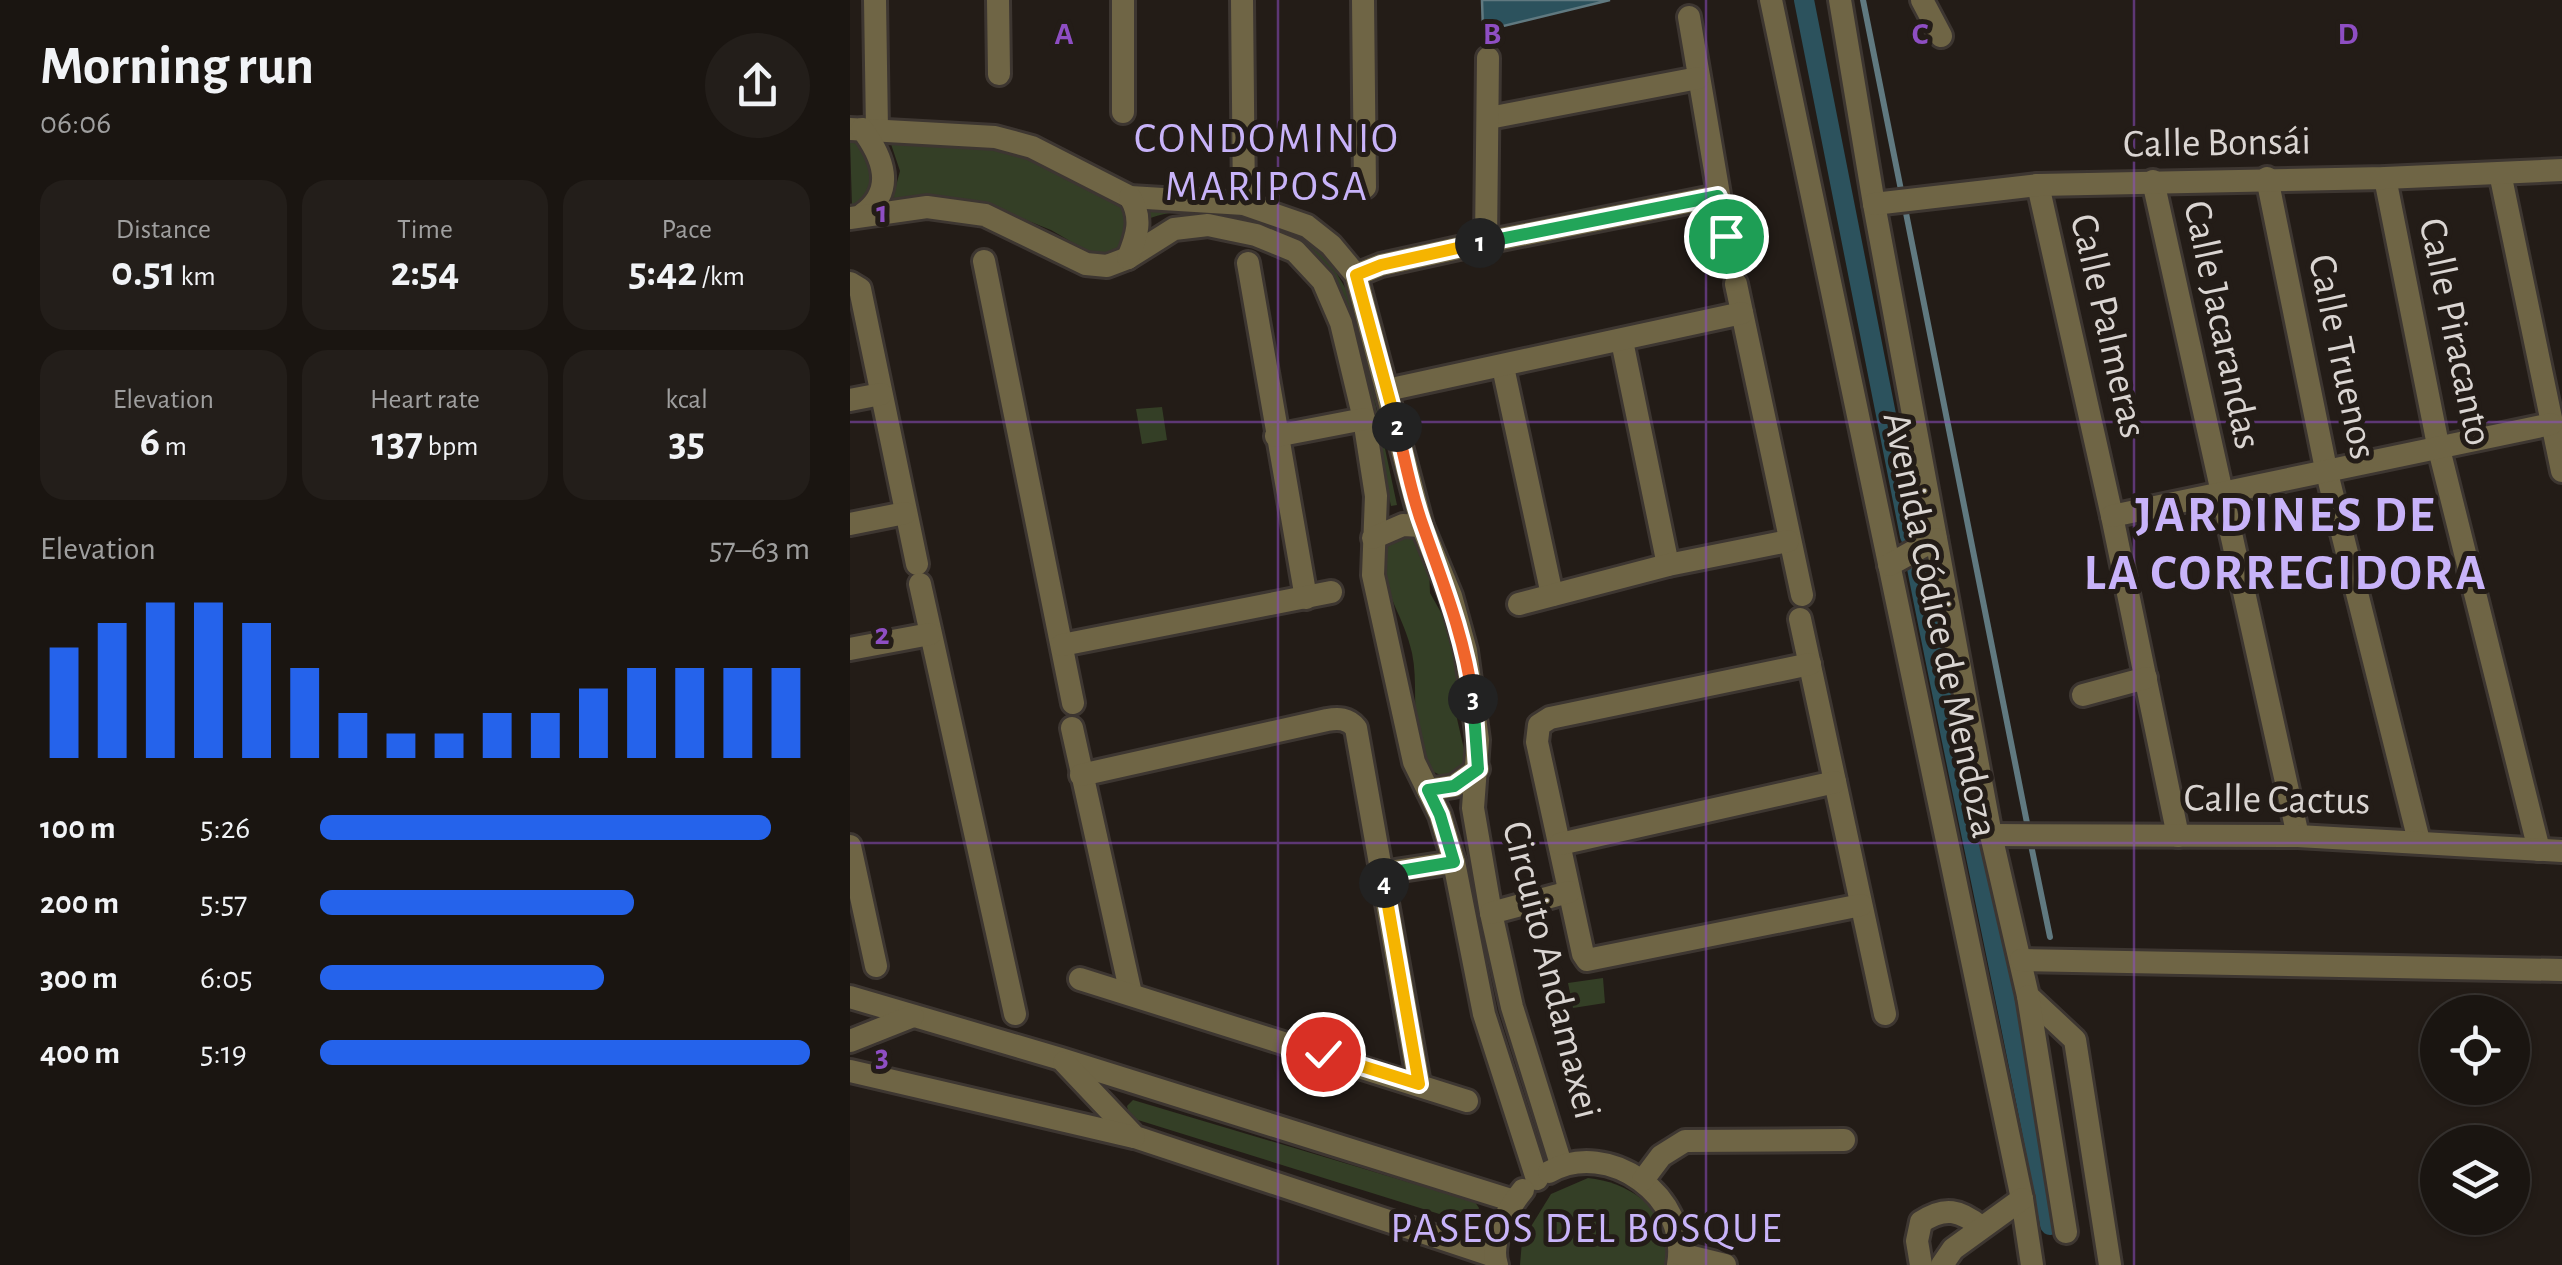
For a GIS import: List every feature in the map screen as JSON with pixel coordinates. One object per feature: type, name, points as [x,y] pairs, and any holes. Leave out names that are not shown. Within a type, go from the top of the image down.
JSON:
[{"type":"street","points":[[857,216],[873,207],[882,192],[884,176],[882,159],[866,126],[875,0]]},
{"type":"street","points":[[998,0],[999,74]]},
{"type":"street","points":[[1122,0],[1123,112]]},
{"type":"street","points":[[1242,0],[1244,204]]},
{"type":"street","points":[[1363,0],[1365,187]]},
{"type":"street","name":"Avenida Códice de Mendoza","points":[[1771,0],[2022,1200],[2032,1265]]},
{"type":"street","points":[[1840,0],[1991,835],[2028,996],[2066,1232]]},
{"type":"street","points":[[1922,0],[1940,36]]},
{"type":"street","points":[[1688,17],[1726,236]]},
{"type":"street","points":[[1486,242],[1488,58]]},
{"type":"street","points":[[1489,118],[1698,78]]},
{"type":"street","name":"Circuito Andamaxei","points":[[866,126],[995,137],[1032,147],[1130,197],[1244,204],[1307,226],[1331,245],[1356,275],[1422,526],[1450,596],[1466,651],[1478,740],[1473,808],[1491,913],[1512,1007],[1561,1164]]},
{"type":"street","name":"Calle Bonsái","points":[[1874,204],[2038,184],[2385,178],[2562,170]]},
{"type":"street","points":[[2500,173],[2562,471]]},
{"type":"street","name":"Calle Truenos","points":[[2267,178],[2326,470],[2419,841]]},
{"type":"street","name":"Calle Piracanto","points":[[2385,178],[2438,445],[2551,850]]},
{"type":"street","name":"Calle Jacarandas","points":[[2153,181],[2298,836]]},
{"type":"street","name":"Calle Palmeras","points":[[2038,184],[2178,836]]},
{"type":"street","points":[[1356,275],[1381,265],[1486,242],[1718,196]]},
{"type":"street","points":[[1128,258],[1138,226],[1138,210],[1130,197]]},
{"type":"street","name":"Circuito Andamaxei","points":[[857,216],[927,207],[985,215],[1086,264],[1108,266],[1174,230],[1208,225],[1256,235],[1295,250],[1323,281],[1341,324],[1364,419],[1376,496],[1373,574],[1414,762],[1440,815],[1454,862],[1484,1014],[1537,1178]]},
{"type":"street","points":[[984,261],[1073,703]]},
{"type":"street","points":[[1248,263],[1306,598]]},
{"type":"street","points":[[850,284],[860,289],[930,634],[1015,1014]]},
{"type":"street","points":[[1736,284],[1802,595]]},
{"type":"street","points":[[1387,390],[1742,314]]},
{"type":"street","points":[[1622,341],[1668,565]]},
{"type":"street","points":[[1502,367],[1552,595]]},
{"type":"street","points":[[850,400],[881,394]]},
{"type":"street","points":[[1276,436],[1364,419]]},
{"type":"street","points":[[2112,516],[2551,424]]},
{"type":"street","points":[[850,524],[905,513]]},
{"type":"street","points":[[1373,538],[1402,525],[1422,526]]},
{"type":"street","points":[[1889,566],[1936,539]]},
{"type":"street","points":[[1518,604],[1668,565],[1788,540]]},
{"type":"street","points":[[1062,645],[1331,592]]},
{"type":"street","points":[[1800,620],[1885,1014]]},
{"type":"street","points":[[850,649],[930,634]]},
{"type":"street","points":[[1810,664],[1550,718],[1539,725],[1537,742],[1583,954],[1592,961],[1861,904]]},
{"type":"street","points":[[2083,695],[2146,678]]},
{"type":"street","points":[[1081,775],[1326,720],[1348,720],[1356,728],[1419,1084]]},
{"type":"street","points":[[1072,728],[1131,994]]},
{"type":"street","points":[[1428,790],[1454,786],[1478,769]]},
{"type":"street","points":[[1560,844],[1834,782]]},
{"type":"street","name":"Calle Cactus","points":[[1991,835],[2298,836],[2551,850]]},
{"type":"street","points":[[850,846],[855,896],[876,966]]},
{"type":"street","points":[[1382,874],[1454,862]]},
{"type":"street","points":[[1491,913],[1570,892]]},
{"type":"street","points":[[2021,960],[2562,970]]},
{"type":"street","points":[[1080,978],[1467,1100]]},
{"type":"street","points":[[2028,996],[2076,1040],[2110,1265]]},
{"type":"street","points":[[850,997],[1514,1201]]},
{"type":"street","points":[[850,1041],[913,1016]]},
{"type":"street","points":[[1061,1059],[1134,1137]]},
{"type":"street","points":[[850,1072],[1134,1137],[1496,1260],[1502,1225],[1514,1201],[1537,1178],[1561,1164],[1596,1162],[1621,1168],[1643,1180],[1666,1204],[1676,1230],[1679,1260],[1725,1265]]},
{"type":"street","points":[[1111,1112],[1118,1097],[1141,1084]]},
{"type":"street","points":[[1643,1180],[1661,1156],[1686,1141],[1844,1140]]},
{"type":"street","points":[[1942,1265],[1953,1249],[2022,1200]]},
{"type":"street","points":[[1922,1265],[1917,1242],[1921,1222],[1938,1211],[1962,1212],[1981,1228]]},
{"type":"green space","points":[[850,140],[861,142],[881,171],[864,202],[852,206]]},
{"type":"green space","points":[[890,141],[1000,149],[1048,164],[1117,202],[1126,217],[1124,239],[1114,254],[1094,255],[1051,230],[984,203],[892,201],[900,171]]},
{"type":"green space","points":[[1146,209],[1251,212],[1302,234],[1333,267],[1354,303],[1397,505],[1391,506],[1377,419],[1354,331],[1336,291],[1311,257],[1276,232],[1232,217],[1179,212],[1148,219]]},
{"type":"green space","points":[[1162,407],[1167,440],[1142,444],[1136,409]]},
{"type":"green space","points":[[1415,533],[1429,566],[1430,593],[1452,632],[1458,672],[1455,710],[1466,758],[1459,771],[1444,777],[1430,770],[1420,744],[1412,653],[1384,571],[1385,539]]},
{"type":"green space","points":[[1603,978],[1605,1003],[1573,1008],[1568,983]]},
{"type":"green space","points":[[1133,1100],[1475,1202],[1479,1208],[1473,1221],[1465,1222],[1138,1120],[1129,1115],[1127,1106]]},
{"type":"green space","points":[[1588,1178],[1621,1186],[1648,1205],[1665,1231],[1665,1265],[1520,1265],[1522,1241],[1551,1194]]},
{"type":"water","points":[[1482,0],[1610,0],[1483,31]]},
{"type":"waterway","points":[[1804,0],[1910,536]]},
{"type":"waterway","points":[[1863,0],[1902,195]]},
{"type":"waterway","points":[[1905,208],[2028,828]]},
{"type":"waterway","points":[[1917,568],[2050,1225]]},
{"type":"waterway","points":[[2030,840],[2050,937]]},
{"type":"district","name":"CONDOMINIO MARIPOSA","points":[[1267,163]]},
{"type":"district","name":"JARDINES DE LA CORREGIDORA","points":[[2286,545]]},
{"type":"district","name":"PASEOS DEL BOSQUE","points":[[1587,1229]]},
{"type":"route","points":[[1323,1054],[1419,1084],[1382,874],[1454,862],[1428,790],[1454,786],[1478,769],[1466,651],[1450,596],[1422,526],[1356,275],[1381,265],[1486,242],[1718,196],[1726,236]]}]
